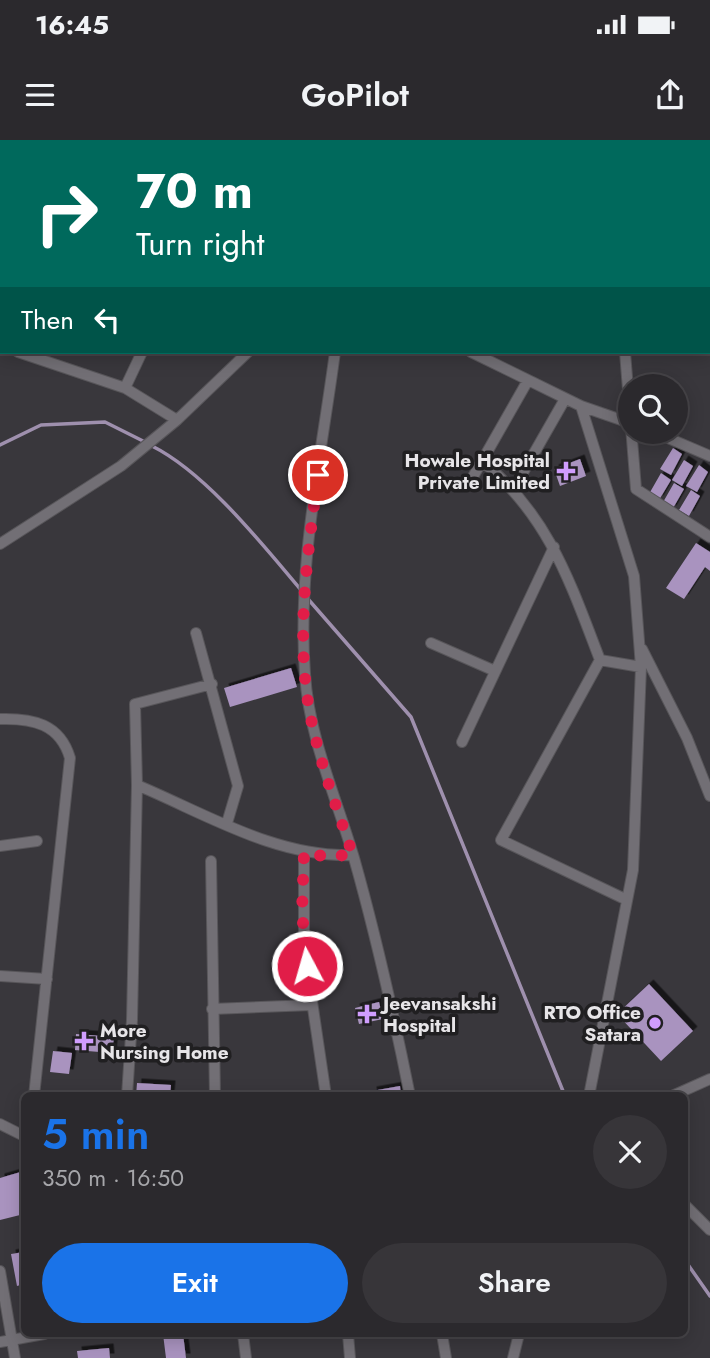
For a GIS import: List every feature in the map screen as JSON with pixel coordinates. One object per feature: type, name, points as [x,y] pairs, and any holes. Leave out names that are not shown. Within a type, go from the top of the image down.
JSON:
[{"type":"street","points":[[24,354],[125,388],[177,420]]},
{"type":"street","points":[[125,388],[141,354]]},
{"type":"street","points":[[0,544],[121,466],[177,420],[246,354]]},
{"type":"street","points":[[335,354],[308,550],[303,618],[304,653],[313,731],[353,855],[390,994],[409,1092]]},
{"type":"street","points":[[475,354],[527,382],[580,406],[618,419]]},
{"type":"street","points":[[625,354],[626,374]]},
{"type":"street","points":[[470,482],[527,382]]},
{"type":"street","points":[[513,490],[565,399]]},
{"type":"street","points":[[580,406],[634,576],[641,667],[633,870],[590,1092]]},
{"type":"street","points":[[631,444],[636,489],[710,537]]},
{"type":"street","points":[[682,444],[710,456]]},
{"type":"street","points":[[482,461],[536,515],[554,547],[600,660]]},
{"type":"street","points":[[462,742],[554,547]]},
{"type":"street","points":[[196,633],[238,786],[227,823]]},
{"type":"street","points":[[431,643],[495,671]]},
{"type":"street","points":[[639,644],[687,738],[710,796]]},
{"type":"street","points":[[600,660],[641,667]]},
{"type":"street","points":[[600,660],[501,840],[627,900]]},
{"type":"street","points":[[127,1092],[132,1020],[137,785],[135,704],[212,684]]},
{"type":"street","points":[[0,719],[37,722],[55,731],[66,744],[70,758],[34,1092]]},
{"type":"street","points":[[137,785],[304,853],[323,856],[353,855]]},
{"type":"street","points":[[0,846],[37,841]]},
{"type":"street","points":[[304,853],[304,947],[325,1092]]},
{"type":"street","points":[[211,861],[215,1092]]},
{"type":"street","points":[[0,976],[47,979]]},
{"type":"street","points":[[212,1009],[312,1005]]},
{"type":"street","points":[[682,1092],[710,1080]]},
{"type":"street","points":[[0,1124],[21,1134]]},
{"type":"street","points":[[688,1208],[710,1230]]},
{"type":"street","points":[[0,1271],[15,1358]]},
{"type":"street","points":[[0,1342],[29,1337]]},
{"type":"street","points":[[243,1337],[246,1358]]},
{"type":"street","points":[[348,1337],[350,1358]]},
{"type":"street","points":[[442,1337],[446,1358]]},
{"type":"street","points":[[513,1358],[518,1337]]},
{"type":"building","points":[[673,448],[682,454],[671,475],[660,469]]},
{"type":"building","points":[[580,459],[586,476],[560,486],[554,469]]},
{"type":"building","points":[[684,460],[693,466],[682,486],[672,480]]},
{"type":"building","points":[[699,465],[708,472],[697,492],[686,486]]},
{"type":"building","points":[[661,473],[671,480],[659,500],[649,494]]},
{"type":"building","points":[[674,483],[684,489],[672,510],[662,504]]},
{"type":"building","points":[[691,490],[700,496],[689,516],[679,510]]},
{"type":"building","points":[[696,543],[710,552],[710,571],[705,567],[684,599],[666,588]]},
{"type":"building","points":[[291,668],[297,687],[230,707],[224,688]]},
{"type":"building","name":"RTO Office Satara","points":[[649,984],[693,1031],[661,1061],[617,1014]]},
{"type":"building","points":[[379,1002],[383,1019],[359,1024],[355,1008]]},
{"type":"building","points":[[76,1034],[114,1037],[112,1053],[75,1050]]},
{"type":"building","points":[[53,1051],[72,1053],[69,1074],[50,1072]]},
{"type":"building","points":[[137,1083],[171,1085],[170,1092],[136,1092]]},
{"type":"building","points":[[400,1086],[401,1092],[372,1092]]},
{"type":"building","points":[[21,1172],[21,1215],[0,1220],[0,1178]]},
{"type":"building","points":[[21,1252],[21,1285],[17,1286],[11,1254]]},
{"type":"building","points":[[163,1337],[183,1337],[186,1358],[166,1358]]},
{"type":"building","points":[[109,1348],[110,1358],[78,1358],[77,1351]]},
{"type":"waterway","points":[[0,445],[41,425],[105,422],[145,442]]},
{"type":"waterway","points":[[152,446],[193,473],[213,491],[301,590]]},
{"type":"waterway","points":[[308,599],[411,717],[563,1092]]},
{"type":"waterway","points":[[688,1265],[710,1296]]},
{"type":"place","name":"Howale Hospital Private Limited","points":[[566,471]]},
{"type":"place","name":"Jeevansakshi Hospital","points":[[367,1014]]},
{"type":"place","name":"RTO Office Satara","points":[[655,1023]]},
{"type":"place","name":"More Nursing Home","points":[[84,1041]]},
{"type":"route","points":[[307,966],[302,912],[304,853],[323,856],[353,855],[313,731],[305,676],[303,618],[308,550],[318,475]]}]
